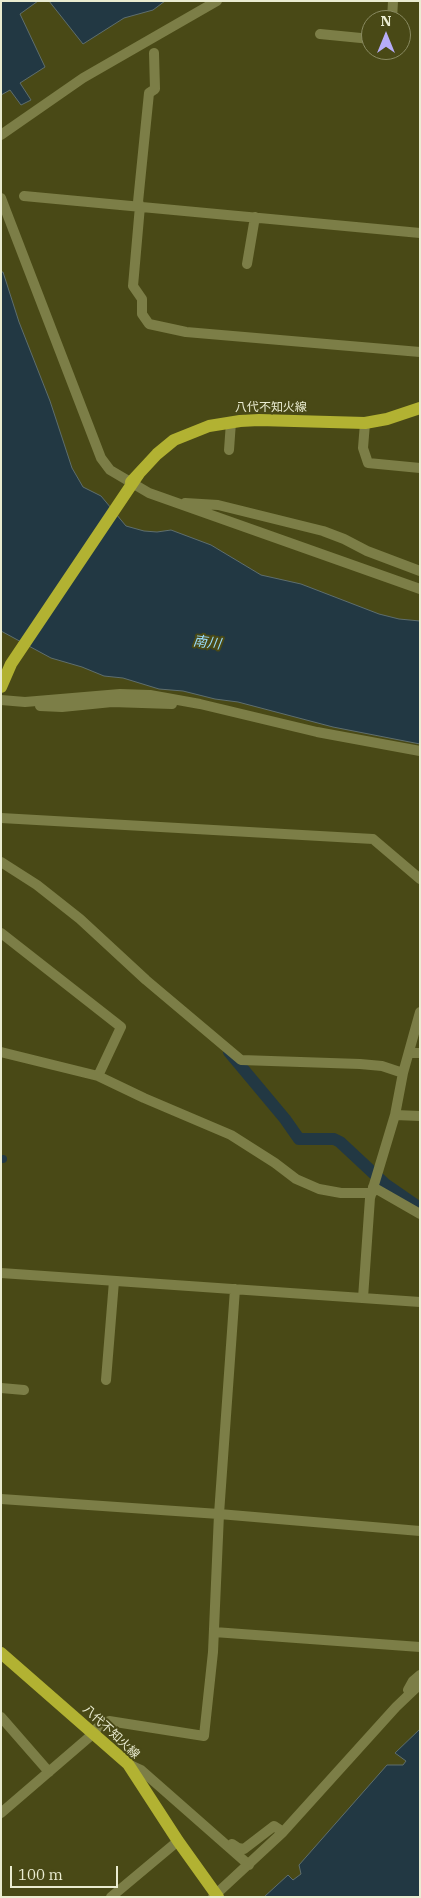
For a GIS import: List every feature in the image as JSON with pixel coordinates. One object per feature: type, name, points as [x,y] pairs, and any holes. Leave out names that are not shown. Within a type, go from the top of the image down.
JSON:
[{"type":"main road","name":"八代不知火線","points":[[1,686],[11,664],[135,478],[157,454],[174,440],[209,426],[231,422],[259,420],[365,423],[387,419],[420,408]]},
{"type":"main road","name":"八代不知火線","points":[[1,1653],[128,1764],[215,1896]]},
{"type":"street","points":[[1,135],[83,78],[217,1]]},
{"type":"street","points":[[320,34],[361,38]]},
{"type":"street","points":[[154,53],[154,89],[149,93],[138,202],[140,206],[133,286],[142,299],[142,314],[149,324],[186,332],[420,352]]},
{"type":"street","points":[[24,196],[420,233]]},
{"type":"street","points":[[1,198],[101,458],[110,470],[135,478],[149,493],[420,589]]},
{"type":"street","points":[[247,264],[255,217]]},
{"type":"street","points":[[229,450],[231,422]]},
{"type":"street","points":[[365,423],[363,448],[368,463],[420,468]]},
{"type":"street","points":[[176,503],[218,505],[323,531],[367,551],[420,571]]},
{"type":"street","points":[[1,700],[25,702],[120,694],[150,696],[186,702],[317,732],[420,751]]},
{"type":"street","points":[[1,818],[373,839],[420,879]]},
{"type":"street","points":[[1,862],[36,885],[80,920],[146,980],[241,1060],[360,1064],[382,1066],[403,1073]]},
{"type":"street","points":[[1,934],[121,1027],[98,1076]]},
{"type":"street","points":[[363,1298],[373,1187],[395,1115],[403,1073],[420,1012]]},
{"type":"street","points":[[1,1052],[98,1076],[231,1135],[296,1179],[311,1186],[341,1193],[373,1187],[420,1214]]},
{"type":"street","points":[[409,1053],[420,1053]]},
{"type":"street","points":[[395,1115],[420,1116]]},
{"type":"street","points":[[1,1273],[420,1302]]},
{"type":"street","points":[[106,1380],[114,1281]]},
{"type":"street","points":[[1,1813],[94,1733],[96,1728],[109,1721],[204,1736],[214,1632],[219,1514],[235,1289]]},
{"type":"street","points":[[1,1388],[24,1390]]},
{"type":"street","points":[[1,1499],[219,1514],[420,1531]]},
{"type":"street","points":[[214,1632],[420,1647]]},
{"type":"street","points":[[409,1694],[410,1686],[420,1675]]},
{"type":"street","points":[[215,1896],[283,1832],[420,1684]]},
{"type":"street","points":[[1,1717],[50,1772]]},
{"type":"street","points":[[128,1764],[141,1770],[249,1865]]},
{"type":"street","points":[[199,1821],[203,1820],[228,1841],[242,1849],[274,1826],[283,1832]]},
{"type":"street","points":[[111,1897],[178,1841]]},
{"type":"water","points":[[1,1],[38,1],[20,14],[45,67],[20,83],[31,100],[21,105],[10,90],[1,95]]},
{"type":"water","points":[[49,1],[165,1],[153,10],[124,18],[83,44]]},
{"type":"water","name":"南川","points":[[1,272],[3,272],[19,322],[50,401],[72,468],[83,487],[101,496],[126,526],[144,531],[171,530],[211,545],[261,575],[301,584],[379,614],[399,619],[420,621],[420,744],[333,727],[238,702],[215,699],[183,691],[159,689],[123,678],[104,676],[51,658],[1,631]]},
{"type":"water","points":[[420,1729],[420,1897],[264,1897],[288,1875],[293,1880],[301,1874],[299,1865],[387,1765],[403,1765],[406,1761],[395,1753]]},
{"type":"waterway","points":[[229,1052],[285,1119],[299,1139],[334,1139],[340,1142],[385,1184],[420,1208]]}]
